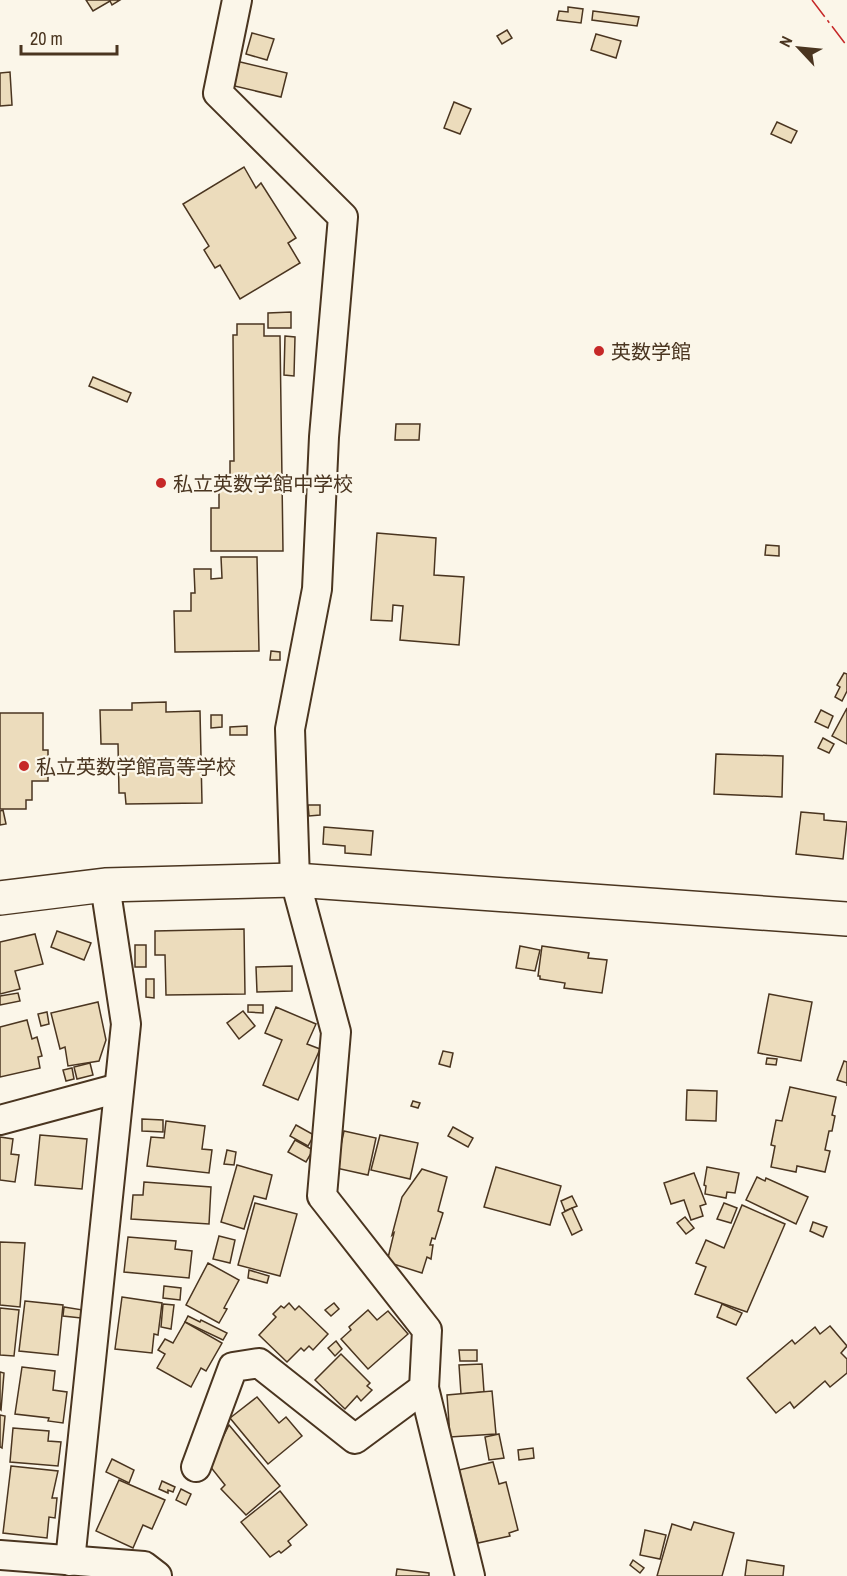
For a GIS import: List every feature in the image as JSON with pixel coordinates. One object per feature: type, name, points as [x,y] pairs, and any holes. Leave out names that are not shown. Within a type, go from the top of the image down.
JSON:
[{"type":"street","points":[[237,0],[218,93],[343,217],[324,437],[317,590],[290,729],[295,880],[336,1032],[322,1196],[427,1330],[424,1388],[470,1576]]},
{"type":"street","points":[[0,897],[105,885],[295,880],[847,919]]},
{"type":"street","points":[[70,1561],[126,1024],[105,885]]},
{"type":"street","points":[[0,1120],[119,1088]]},
{"type":"street","points":[[196,1467],[233,1367],[259,1364],[355,1440],[424,1388]]},
{"type":"street","points":[[0,1555],[144,1566],[157,1576]]},
{"type":"building","points":[[86,0],[120,0],[112,5],[110,1],[93,11]]},
{"type":"building","points":[[568,7],[583,9],[581,23],[557,20],[559,11],[568,12]]},
{"type":"building","points":[[593,11],[639,17],[637,26],[592,20]]},
{"type":"building","points":[[507,30],[512,38],[502,44],[497,36]]},
{"type":"building","points":[[252,33],[274,39],[267,60],[246,54]]},
{"type":"building","points":[[596,34],[621,41],[616,58],[591,50]]},
{"type":"building","points":[[232,60],[287,73],[281,97],[226,84]]},
{"type":"building","points":[[10,72],[12,105],[0,106],[0,73]]},
{"type":"building","points":[[454,102],[471,109],[460,134],[444,128]]},
{"type":"building","points":[[777,122],[797,131],[791,143],[771,134]]},
{"type":"building","points":[[244,167],[256,188],[261,183],[296,238],[288,243],[300,263],[240,299],[220,265],[215,268],[204,250],[209,246],[183,204]]},
{"type":"building","points":[[291,312],[291,328],[268,328],[268,313]]},
{"type":"building","points":[[237,324],[264,324],[264,336],[280,336],[283,551],[211,551],[211,508],[219,508],[219,484],[230,484],[230,461],[234,461],[233,335],[237,335]]},
{"type":"building","points":[[285,336],[295,337],[294,376],[284,375]]},
{"type":"building","points":[[93,377],[131,393],[127,402],[89,386]]},
{"type":"building","points":[[396,424],[420,424],[419,440],[395,440]]},
{"type":"building","points":[[377,533],[436,538],[434,575],[464,577],[459,645],[400,640],[403,606],[393,605],[392,621],[371,620]]},
{"type":"building","points":[[766,545],[779,546],[779,556],[765,555]]},
{"type":"building","points":[[221,557],[257,557],[259,651],[175,652],[174,611],[191,611],[191,593],[195,593],[194,569],[211,569],[211,579],[222,578]]},
{"type":"building","points":[[271,651],[280,652],[280,660],[270,660]]},
{"type":"building","points":[[844,673],[847,674],[847,691],[842,701],[835,697],[840,687],[837,685]]},
{"type":"building","points":[[166,702],[166,712],[200,711],[202,803],[126,804],[125,793],[119,793],[118,744],[101,744],[100,710],[132,710],[132,703]]},
{"type":"building","points":[[847,708],[847,744],[832,736]]},
{"type":"building","points":[[821,710],[833,716],[828,728],[815,722]]},
{"type":"building","name":"私立英数学館高等学校","points":[[0,713],[43,713],[43,750],[48,750],[48,781],[32,781],[32,800],[26,800],[26,809],[0,809]]},
{"type":"building","points":[[211,715],[222,715],[222,727],[211,728]]},
{"type":"building","points":[[247,726],[247,735],[230,735],[230,727]]},
{"type":"building","points":[[823,738],[834,744],[829,753],[818,748]]},
{"type":"building","points":[[716,754],[783,756],[782,797],[714,794]]},
{"type":"building","points":[[308,805],[320,805],[320,815],[309,816]]},
{"type":"building","points":[[3,810],[6,824],[0,825],[0,811]]},
{"type":"building","points":[[801,812],[824,814],[824,820],[847,822],[843,859],[796,854]]},
{"type":"building","points":[[324,827],[373,831],[371,855],[345,853],[345,846],[323,844]]},
{"type":"building","points":[[244,929],[245,994],[166,995],[165,955],[155,955],[155,931]]},
{"type":"building","points":[[57,931],[91,943],[84,960],[51,947]]},
{"type":"building","points":[[35,934],[43,964],[15,971],[20,989],[0,994],[0,942]]},
{"type":"building","points":[[135,945],[146,945],[146,967],[135,967]]},
{"type":"building","points":[[520,946],[540,950],[535,971],[516,968]]},
{"type":"building","points":[[542,946],[589,953],[588,958],[607,960],[602,993],[564,988],[565,983],[540,979],[538,976]]},
{"type":"building","points":[[292,966],[292,991],[257,992],[256,967]]},
{"type":"building","points":[[146,979],[154,979],[154,998],[146,997]]},
{"type":"building","points":[[18,993],[20,1001],[0,1005],[0,996]]},
{"type":"building","points":[[769,994],[812,1002],[801,1061],[758,1053]]},
{"type":"building","points":[[98,1002],[106,1040],[99,1061],[68,1066],[65,1047],[60,1049],[51,1013]]},
{"type":"building","points":[[248,1005],[263,1005],[263,1013],[248,1012]]},
{"type":"building","points":[[276,1007],[316,1024],[307,1044],[320,1049],[298,1100],[263,1085],[282,1040],[265,1033]]},
{"type":"building","points":[[243,1011],[255,1026],[239,1039],[227,1023]]},
{"type":"building","points":[[47,1012],[49,1024],[41,1026],[38,1014]]},
{"type":"building","points":[[27,1020],[32,1039],[37,1037],[42,1056],[38,1057],[40,1068],[0,1077],[0,1027]]},
{"type":"building","points":[[443,1051],[453,1053],[450,1067],[439,1064]]},
{"type":"building","points":[[767,1058],[777,1059],[776,1065],[766,1064]]},
{"type":"building","points":[[844,1061],[847,1062],[847,1083],[837,1080]]},
{"type":"building","points":[[90,1063],[93,1075],[77,1079],[74,1067]]},
{"type":"building","points":[[72,1068],[74,1079],[66,1081],[63,1070]]},
{"type":"building","points":[[790,1087],[836,1097],[832,1115],[835,1116],[832,1131],[829,1131],[825,1150],[830,1151],[825,1172],[797,1166],[796,1172],[771,1167],[775,1146],[771,1145],[776,1120],[782,1121]]},
{"type":"building","points":[[687,1090],[717,1091],[716,1121],[686,1120]]},
{"type":"building","points":[[413,1101],[420,1103],[418,1108],[411,1106]]},
{"type":"building","points":[[142,1119],[163,1120],[163,1132],[142,1131]]},
{"type":"building","points":[[166,1121],[205,1126],[202,1149],[212,1150],[209,1173],[147,1166],[151,1137],[164,1138]]},
{"type":"building","points":[[296,1125],[314,1135],[308,1146],[290,1136]]},
{"type":"building","points":[[453,1127],[473,1138],[468,1147],[448,1136]]},
{"type":"building","points":[[344,1131],[376,1138],[368,1175],[336,1168]]},
{"type":"building","points":[[40,1135],[87,1139],[82,1189],[35,1185]]},
{"type":"building","points":[[380,1135],[418,1143],[410,1179],[371,1170]]},
{"type":"building","points":[[0,1137],[13,1139],[11,1154],[19,1155],[15,1182],[0,1180]]},
{"type":"building","points":[[295,1140],[313,1150],[306,1162],[288,1152]]},
{"type":"building","points":[[227,1150],[236,1152],[234,1165],[224,1164]]},
{"type":"building","points":[[237,1165],[272,1175],[266,1199],[254,1196],[244,1229],[221,1222]]},
{"type":"building","points":[[496,1167],[561,1186],[550,1225],[484,1207]]},
{"type":"building","points":[[707,1167],[739,1173],[735,1193],[727,1192],[726,1198],[705,1194]]},
{"type":"building","points":[[422,1169],[447,1177],[438,1211],[443,1213],[435,1239],[432,1238],[430,1245],[433,1245],[431,1259],[427,1257],[422,1273],[387,1262],[402,1197]]},
{"type":"building","points":[[694,1173],[706,1204],[700,1206],[703,1216],[691,1220],[684,1200],[671,1204],[664,1183]]},
{"type":"building","points":[[757,1177],[765,1181],[766,1178],[808,1197],[796,1224],[746,1200]]},
{"type":"building","points":[[144,1182],[211,1187],[209,1224],[131,1219],[133,1195],[143,1195]]},
{"type":"building","points":[[572,1196],[577,1206],[565,1211],[561,1201]]},
{"type":"building","points":[[255,1203],[297,1214],[280,1276],[238,1265]]},
{"type":"building","points":[[724,1203],[737,1208],[731,1223],[717,1219]]},
{"type":"building","points":[[742,1205],[785,1224],[747,1312],[695,1294],[706,1267],[696,1263],[706,1240],[724,1248]]},
{"type":"building","points":[[572,1208],[582,1230],[572,1235],[562,1213]]},
{"type":"building","points":[[685,1217],[694,1228],[686,1234],[677,1223]]},
{"type":"building","points":[[813,1222],[827,1227],[823,1237],[810,1231]]},
{"type":"building","points":[[219,1236],[235,1240],[230,1263],[213,1259]]},
{"type":"building","points":[[128,1237],[176,1241],[175,1249],[192,1251],[189,1278],[124,1272]]},
{"type":"building","points":[[0,1242],[25,1243],[20,1307],[0,1305]]},
{"type":"building","points":[[208,1263],[239,1280],[219,1323],[186,1305]]},
{"type":"building","points":[[249,1270],[269,1276],[267,1283],[248,1278]]},
{"type":"building","points":[[164,1286],[181,1288],[180,1300],[163,1298]]},
{"type":"building","points":[[122,1297],[162,1303],[158,1335],[154,1334],[152,1353],[115,1349]]},
{"type":"building","points":[[25,1301],[63,1305],[58,1355],[19,1351]]},
{"type":"building","points":[[289,1303],[295,1310],[299,1306],[328,1334],[313,1350],[309,1346],[304,1351],[301,1348],[287,1362],[259,1335],[276,1317],[273,1314],[281,1306],[284,1308]]},
{"type":"building","points":[[334,1303],[339,1309],[331,1316],[325,1310]]},
{"type":"building","points":[[163,1304],[174,1305],[171,1329],[161,1327]]},
{"type":"building","points":[[722,1304],[742,1313],[736,1325],[717,1317]]},
{"type":"building","points":[[64,1307],[83,1310],[81,1318],[63,1316]]},
{"type":"building","points":[[0,1308],[19,1310],[14,1356],[0,1355]]},
{"type":"building","points":[[368,1310],[377,1320],[388,1311],[408,1334],[368,1369],[341,1339],[351,1330],[349,1327]]},
{"type":"building","points":[[188,1316],[227,1333],[223,1340],[185,1322]]},
{"type":"building","points":[[185,1322],[222,1343],[206,1371],[201,1368],[191,1387],[157,1368],[165,1354],[158,1350],[165,1339],[173,1343]]},
{"type":"building","points":[[830,1326],[847,1346],[841,1353],[847,1359],[847,1373],[830,1387],[825,1381],[794,1408],[790,1402],[776,1413],[747,1378],[792,1340],[795,1344],[815,1327],[820,1334]]},
{"type":"building","points":[[336,1341],[342,1349],[335,1356],[328,1348]]},
{"type":"building","points":[[459,1350],[477,1350],[477,1361],[460,1361]]},
{"type":"building","points":[[341,1354],[370,1383],[367,1386],[372,1390],[361,1401],[357,1396],[345,1409],[315,1380]]},
{"type":"building","points":[[482,1364],[484,1392],[461,1394],[459,1365]]},
{"type":"building","points":[[22,1367],[55,1371],[53,1390],[67,1392],[63,1423],[48,1421],[49,1418],[15,1414]]},
{"type":"building","points":[[0,1372],[4,1373],[1,1410],[0,1409]]},
{"type":"building","points":[[492,1391],[496,1434],[450,1437],[447,1395]]},
{"type":"building","points":[[257,1397],[279,1423],[286,1417],[302,1436],[268,1464],[230,1418]]},
{"type":"building","points":[[0,1415],[5,1416],[2,1448],[0,1447]]},
{"type":"building","points":[[229,1425],[280,1486],[246,1515],[221,1489],[225,1485],[209,1465]]},
{"type":"building","points":[[13,1428],[49,1431],[48,1441],[61,1442],[58,1466],[10,1462]]},
{"type":"building","points":[[499,1434],[504,1458],[489,1460],[485,1437]]},
{"type":"building","points":[[533,1448],[534,1458],[519,1460],[518,1450]]},
{"type":"building","points":[[112,1459],[134,1470],[129,1483],[106,1472]]},
{"type":"building","points":[[493,1462],[499,1484],[506,1482],[518,1530],[509,1533],[510,1536],[478,1543],[459,1470]]},
{"type":"building","points":[[11,1466],[58,1471],[52,1498],[57,1498],[55,1518],[49,1517],[47,1538],[3,1533]]},
{"type":"building","points":[[119,1480],[165,1500],[152,1529],[143,1525],[133,1548],[96,1531]]},
{"type":"building","points":[[162,1481],[175,1487],[173,1492],[168,1490],[168,1493],[159,1489]]},
{"type":"building","points":[[181,1489],[191,1494],[186,1505],[176,1500]]},
{"type":"building","points":[[280,1491],[307,1525],[288,1541],[291,1545],[281,1553],[279,1551],[270,1557],[241,1522]]},
{"type":"building","points":[[694,1522],[734,1533],[722,1576],[657,1576],[672,1524],[691,1530]]},
{"type":"building","points":[[645,1530],[666,1535],[660,1559],[640,1555]]},
{"type":"building","points":[[633,1560],[644,1568],[640,1573],[630,1565]]},
{"type":"building","points":[[747,1560],[784,1566],[783,1576],[745,1576]]},
{"type":"building","points":[[397,1569],[429,1573],[429,1576],[396,1576]]},
{"type":"power","points":[[812,0],[847,46]]},
{"type":"place","name":"英数学館","points":[[599,351]]},
{"type":"place","name":"私立英数学館中学校","points":[[161,483]]},
{"type":"place","name":"私立英数学館高等学校","points":[[24,766]]}]
